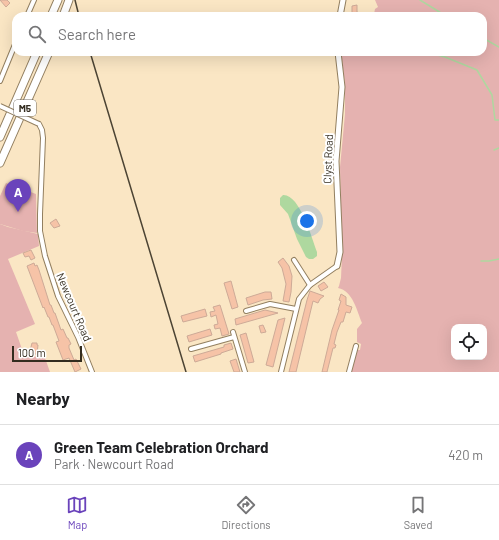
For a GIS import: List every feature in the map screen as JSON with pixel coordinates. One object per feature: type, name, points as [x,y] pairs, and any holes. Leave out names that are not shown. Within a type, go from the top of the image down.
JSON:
[{"type":"highway","points":[[53,12],[58,0]]},
{"type":"highway","points":[[64,12],[69,0]]},
{"type":"highway","name":"M5","points":[[0,137],[35,56]]},
{"type":"highway","name":"M5","points":[[0,163],[47,56]]},
{"type":"street","points":[[29,12],[34,0]]},
{"type":"street","points":[[341,12],[343,0]]},
{"type":"street","points":[[0,82],[12,52]]},
{"type":"street","name":"Clyst Road","points":[[337,266],[340,252],[336,161],[342,87],[338,56]]},
{"type":"street","name":"Newcourt Road","points":[[0,106],[39,124],[42,130],[40,231],[45,256],[58,296],[78,337],[92,372]]},
{"type":"street","points":[[294,260],[310,285]]},
{"type":"street","points":[[281,372],[299,299],[310,285],[337,266]]},
{"type":"street","points":[[246,311],[270,304],[296,309]]},
{"type":"street","points":[[191,349],[234,335],[245,372]]},
{"type":"street","points":[[349,372],[356,346]]},
{"type":"shaded area","points":[[375,0],[499,0],[499,372],[351,372],[357,350],[360,350],[361,344],[357,342],[357,329],[362,323],[351,297],[343,290],[338,288],[341,278],[342,255],[340,167],[345,114],[345,84],[342,56],[487,56],[487,12],[374,12],[375,9],[378,7]]},
{"type":"shaded area","points":[[6,183],[36,194],[37,233],[23,231],[0,224],[0,196]]},
{"type":"shaded area","points":[[283,195],[289,197],[295,202],[309,228],[317,252],[317,256],[313,259],[306,257],[297,239],[288,214],[280,205],[280,198]]},
{"type":"shaded area","points":[[0,224],[38,234],[39,246],[8,259],[35,324],[16,332],[24,355],[45,358],[50,372],[0,372]]},
{"type":"building","points":[[0,0],[7,0],[10,3],[6,7]]},
{"type":"building","points":[[357,5],[357,12],[352,12],[352,6]]},
{"type":"building","points":[[56,219],[60,226],[54,228],[50,223]]},
{"type":"building","points":[[31,250],[35,258],[31,260],[29,256],[25,257],[23,253]]},
{"type":"building","points":[[283,258],[289,266],[292,276],[289,302],[283,301],[286,284],[282,268],[278,262]]},
{"type":"building","points":[[34,263],[35,266],[37,265],[50,305],[55,313],[61,330],[63,329],[71,344],[69,345],[69,348],[74,360],[76,359],[81,369],[75,372],[69,358],[63,360],[56,342],[59,341],[53,325],[44,307],[43,308],[27,266]]},
{"type":"building","points":[[231,281],[238,307],[232,309],[224,283]]},
{"type":"building","points":[[324,282],[328,287],[321,291],[318,286]]},
{"type":"building","points":[[310,291],[324,296],[318,303],[313,301],[296,372],[289,372],[307,300]]},
{"type":"building","points":[[265,292],[271,292],[272,299],[263,300],[248,305],[246,298]]},
{"type":"building","points":[[341,294],[346,297],[346,305],[352,307],[350,313],[346,312],[343,322],[341,322],[337,332],[334,344],[336,345],[335,348],[333,348],[327,372],[322,372],[332,330],[339,310],[341,301],[339,300]]},
{"type":"building","points":[[220,305],[229,334],[222,336],[220,328],[215,329],[214,325],[218,324],[216,315],[211,317],[210,312],[215,311],[213,307]]},
{"type":"building","points":[[205,309],[207,316],[183,322],[181,316]]},
{"type":"building","points":[[265,310],[278,313],[236,325],[235,319]]},
{"type":"building","points":[[285,318],[273,367],[266,365],[278,320]]},
{"type":"building","points":[[263,325],[266,332],[261,333],[259,326]]},
{"type":"building","points":[[210,329],[212,335],[189,342],[187,336]]},
{"type":"building","points":[[246,333],[254,362],[248,363],[240,335]]},
{"type":"building","points":[[32,343],[37,343],[38,345],[37,354],[32,354],[32,351],[30,351]]},
{"type":"building","points":[[231,343],[233,349],[195,362],[193,356],[224,347],[224,345]]},
{"type":"building","points":[[236,359],[240,372],[234,372],[230,361]]},
{"type":"waterway","points":[[420,0],[440,12]]},
{"type":"waterway","points":[[487,40],[499,47]]},
{"type":"waterway","points":[[441,56],[477,70],[492,95],[495,120],[499,120]]},
{"type":"waterway","points":[[494,150],[499,148]]},
{"type":"waterway","points":[[481,261],[499,259]]},
{"type":"railway","points":[[75,0],[78,12]]},
{"type":"railway","points":[[91,56],[186,372]]},
{"type":"place","name":"Green Team Celebration Orchard","points":[[18,212]]}]
